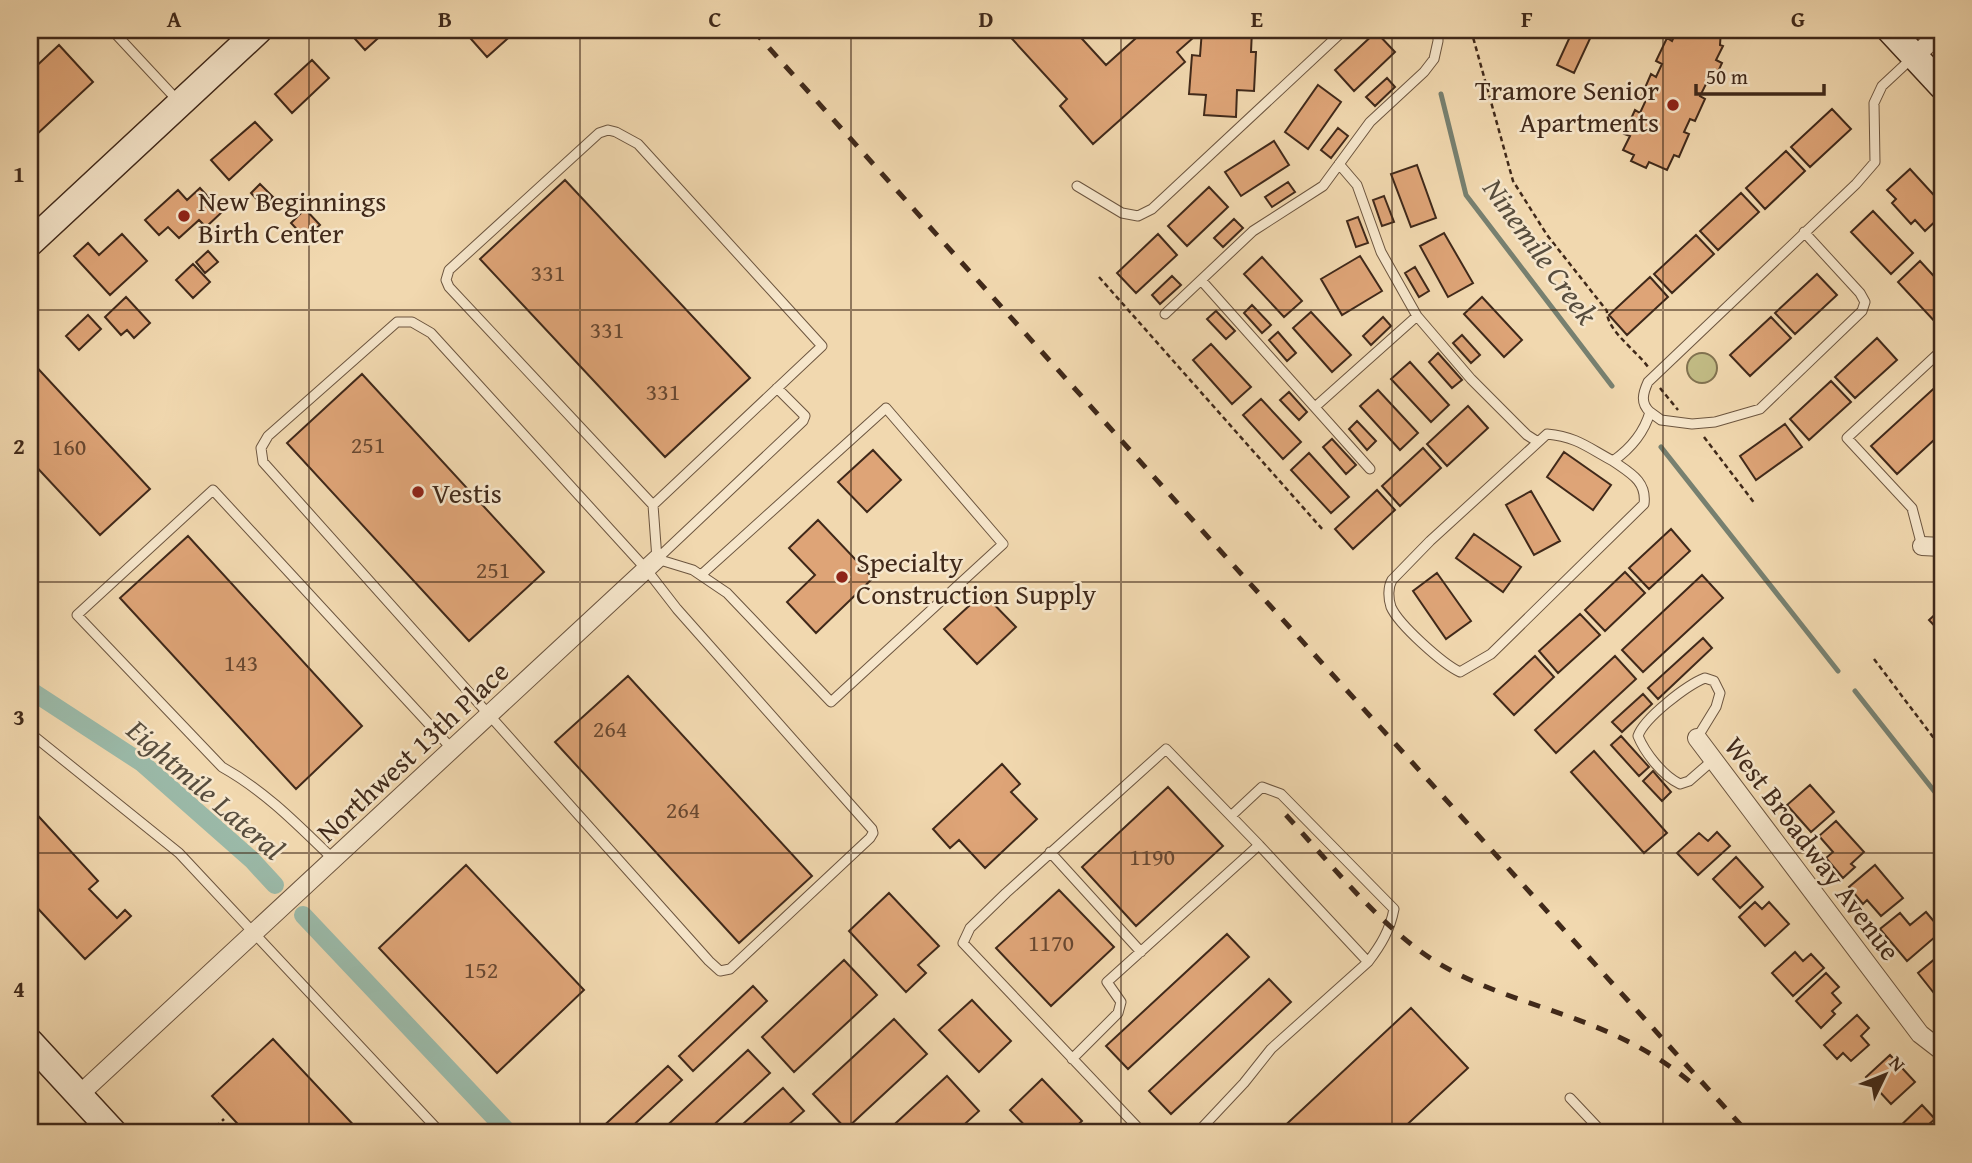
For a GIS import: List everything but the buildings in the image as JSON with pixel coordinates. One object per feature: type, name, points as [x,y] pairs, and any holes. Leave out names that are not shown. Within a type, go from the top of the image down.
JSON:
[{"type":"main road","points":[[30,243],[259,30]]},
{"type":"main road","points":[[1890,30],[1942,86]]},
{"type":"main road","points":[[30,1042],[114,1133]]},
{"type":"street","points":[[1914,56],[1942,31]]},
{"type":"street","points":[[1922,546],[1942,547]]},
{"type":"street","name":"Northwest 13th Place","points":[[79,1095],[651,564]]},
{"type":"street","name":"West Broadway Avenue","points":[[1697,738],[1920,1034],[1942,1051]]},
{"type":"lane","points":[[112,30],[180,103]]},
{"type":"lane","points":[[1077,186],[1122,213],[1138,216],[1152,209],[1344,30]]},
{"type":"lane","points":[[1164,314],[1253,231],[1323,186],[1370,122],[1424,72],[1434,59],[1438,30]]},
{"type":"lane","points":[[1804,232],[1860,293],[1865,302],[1862,311],[1759,409],[1715,422],[1692,424],[1661,420],[1650,412],[1642,394],[1648,382],[1804,232],[1856,184],[1875,162],[1874,103],[1882,86],[1914,56]]},
{"type":"lane","points":[[651,564],[653,505],[822,346],[638,144],[608,130],[599,133],[449,270],[446,280],[449,287],[653,505]]},
{"type":"lane","points":[[1339,164],[1357,185],[1381,252],[1417,316],[1471,379],[1527,435],[1538,442]]},
{"type":"lane","points":[[1201,280],[1370,468]]},
{"type":"lane","points":[[1315,407],[1417,316]]},
{"type":"lane","points":[[397,322],[412,322],[431,332],[651,564],[677,609],[873,833],[730,969],[720,971],[489,715],[263,462],[261,448],[268,436],[397,322]]},
{"type":"lane","points":[[1922,546],[1912,509],[1847,438],[1942,350]]},
{"type":"lane","points":[[651,564],[803,421],[805,416],[777,388]]},
{"type":"lane","points":[[651,564],[693,570],[727,593],[831,702],[1003,544],[887,408],[701,575]]},
{"type":"lane","points":[[1613,461],[1636,440],[1647,424],[1650,412]]},
{"type":"lane","points":[[1547,434],[1568,436],[1613,461],[1640,481],[1645,498],[1638,512],[1491,654],[1460,673],[1447,666],[1399,619],[1391,607],[1389,587],[1392,580],[1430,541],[1547,434]]},
{"type":"lane","points":[[333,859],[279,806],[242,778],[222,767],[77,615],[213,490],[452,749]]},
{"type":"lane","points":[[1697,738],[1716,708],[1720,693],[1714,681],[1705,678],[1694,682],[1641,727],[1638,736],[1662,769],[1680,784],[1689,781],[1713,760]]},
{"type":"lane","points":[[30,733],[179,853],[441,1133]]},
{"type":"lane","points":[[1143,1133],[963,943],[970,928],[1050,852],[1166,749],[1368,962]]},
{"type":"lane","points":[[1197,1133],[1244,1083],[1271,1049],[1368,962],[1379,949],[1391,926],[1394,909],[1281,794],[1262,787],[1231,816]]},
{"type":"lane","points":[[1072,1059],[1118,1013],[1121,1002],[1107,982],[1259,845]]},
{"type":"lane","points":[[1050,852],[1141,952]]},
{"type":"lane","points":[[1570,1098],[1603,1133]]},
{"type":"path","points":[[1471,30],[1514,181],[1547,235],[1607,311],[1606,317],[1612,327],[1646,364],[1671,403],[1692,424],[1755,504]]},
{"type":"path","points":[[1099,277],[1323,530]]},
{"type":"path","points":[[1874,659],[1942,749]]},
{"type":"path","points":[[210,1133],[224,1119]]},
{"type":"shaded area","points":[[1702,353],[1713,357],[1717,368],[1713,379],[1702,383],[1691,379],[1687,368],[1691,357]]},
{"type":"waterway","name":"Ninemile Creek","points":[[1441,94],[1466,195],[1612,386]]},
{"type":"waterway","name":"Ninemile Creek","points":[[1661,447],[1838,671]]},
{"type":"waterway","name":"Eightmile Lateral","points":[[30,690],[142,763],[252,860],[275,885]]},
{"type":"waterway","name":"Ninemile Creek","points":[[1855,691],[1942,801]]},
{"type":"waterway","name":"Eightmile Lateral","points":[[303,915],[509,1133]]},
{"type":"railway","points":[[753,30],[1748,1133]]},
{"type":"railway","points":[[1286,815],[1377,914],[1417,949],[1438,963],[1484,986],[1581,1021],[1629,1042],[1664,1062],[1695,1086]]},
{"type":"place","name":"Tramore Senior Apartments","points":[[1673,105]]},
{"type":"place","name":"New Beginnings Birth Center","points":[[184,216]]},
{"type":"place","name":"Vestis","points":[[418,492]]},
{"type":"place","name":"Specialty Construction Supply","points":[[842,577]]}]
